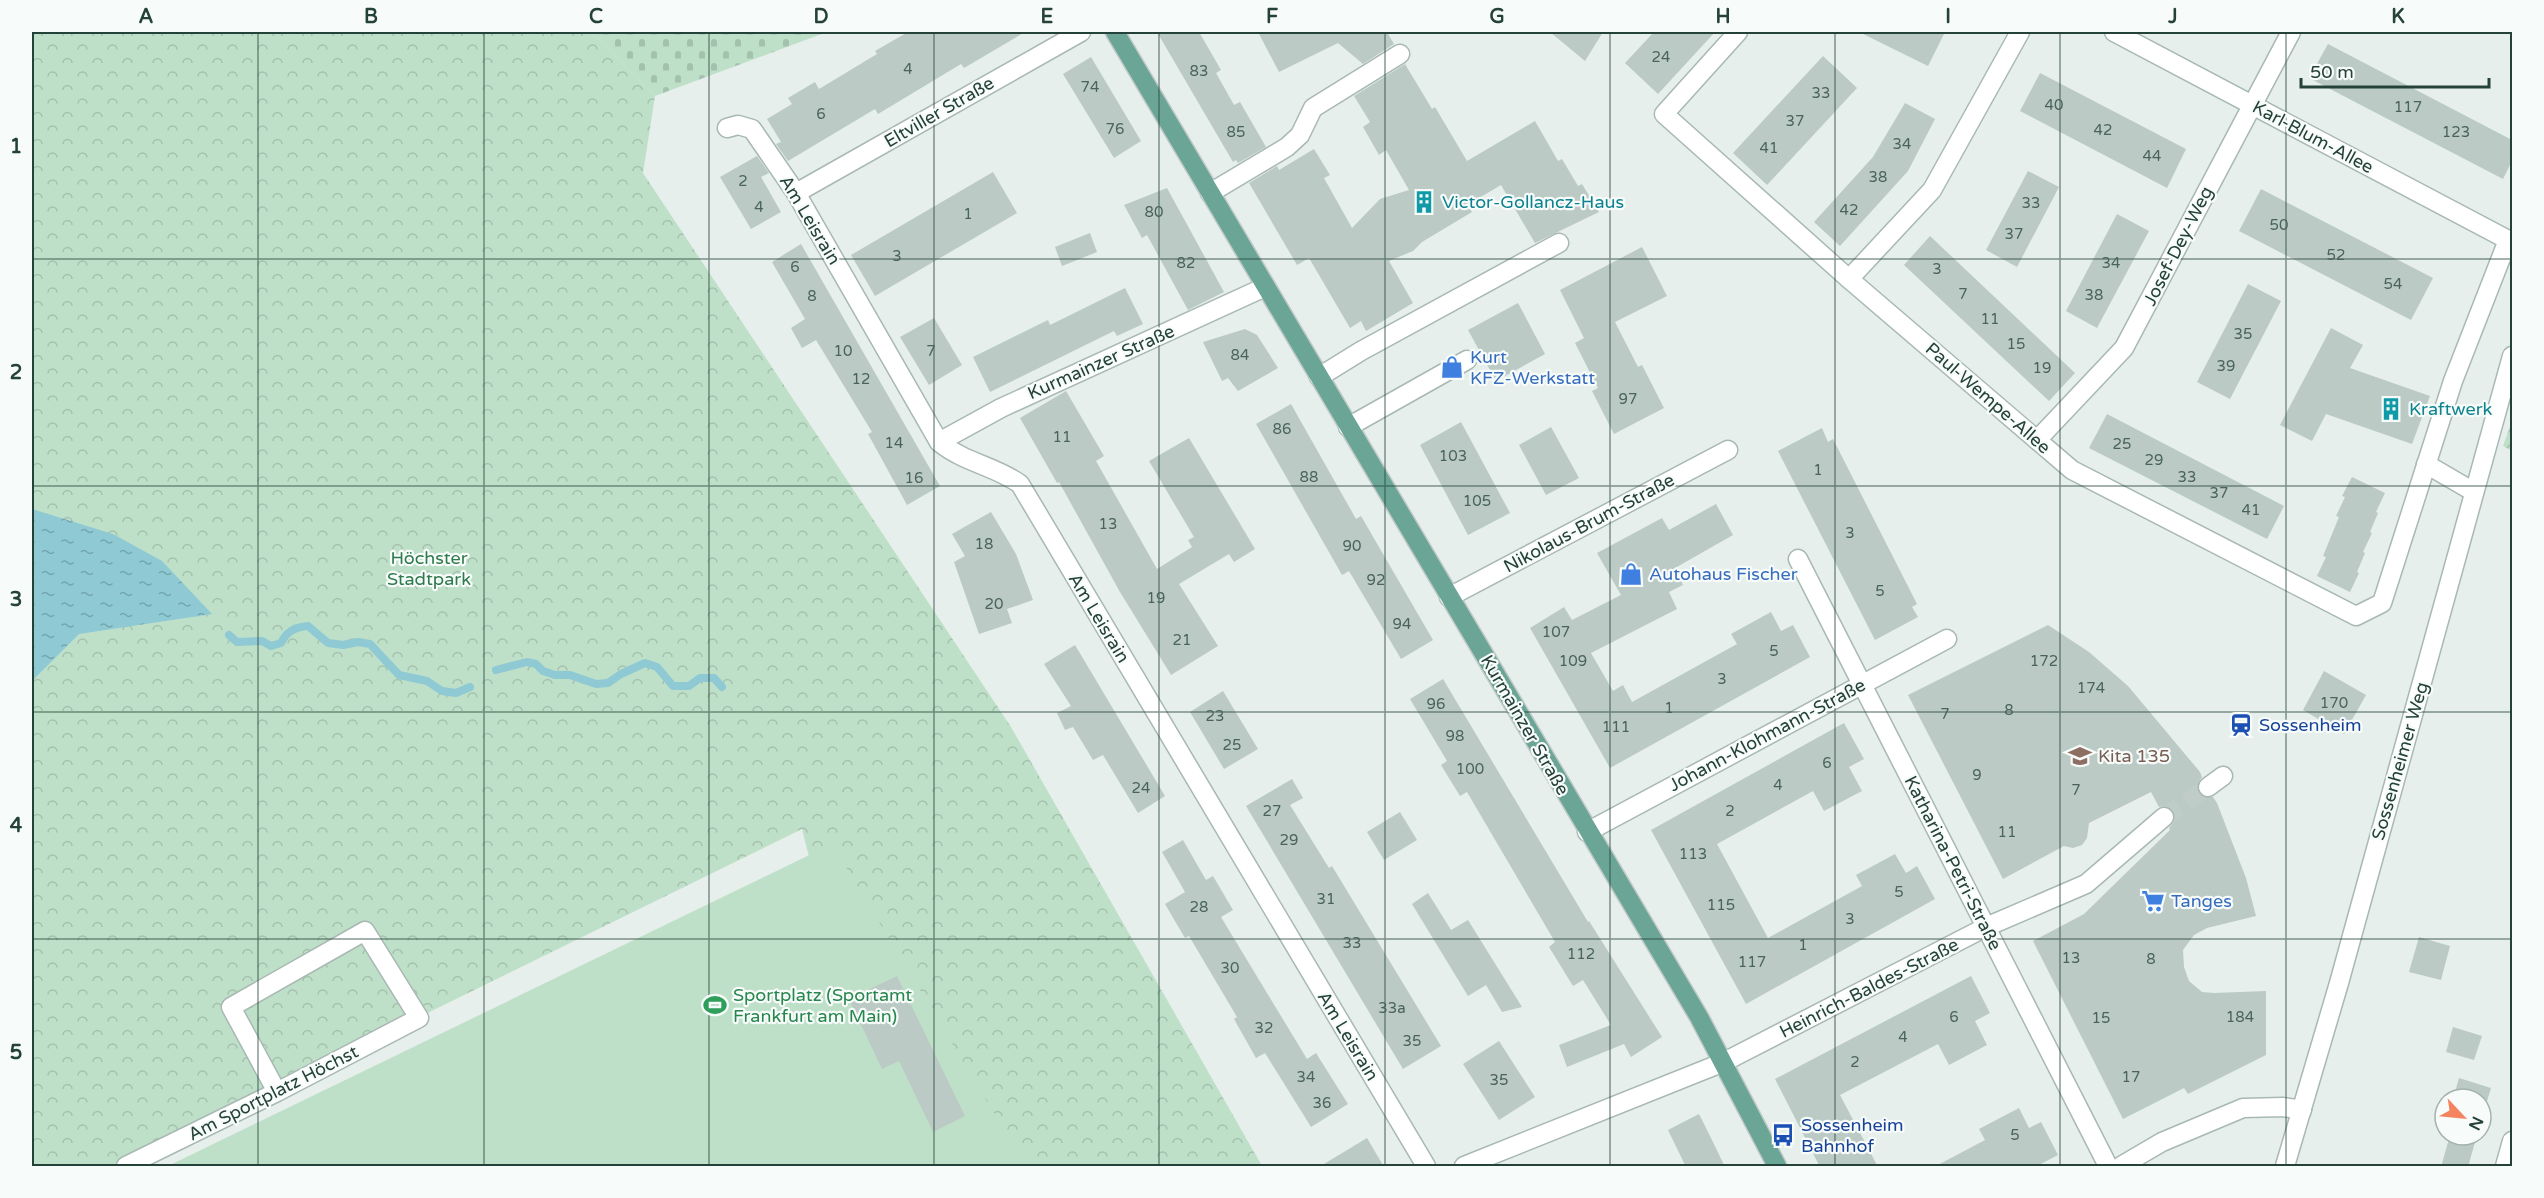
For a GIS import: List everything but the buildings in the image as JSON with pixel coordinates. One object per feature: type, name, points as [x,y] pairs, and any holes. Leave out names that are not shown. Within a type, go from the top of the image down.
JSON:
[{"type":"main road","name":"Kurmainzer Straße","points":[[1115,32],[1724,1062],[1778,1167]]},
{"type":"street","name":"Eltviller Straße","points":[[796,193],[1081,32]]},
{"type":"street","name":"Paul-Wempe-Allee","points":[[1738,32],[1664,114],[1849,279],[2072,470],[2356,616],[2382,603],[2426,464]]},
{"type":"street","points":[[1849,279],[1932,190],[2020,32]]},
{"type":"street","name":"Karl-Blum-Allee","points":[[2114,32],[2510,241]]},
{"type":"street","name":"Josef-Dey-Weg","points":[[2037,440],[2124,348],[2291,32]]},
{"type":"street","points":[[1210,193],[1287,147],[1300,135],[1313,108],[1400,54]]},
{"type":"street","name":"Am Leisrain","points":[[727,128],[738,125],[752,129],[796,193],[939,442],[954,454],[1009,476],[1020,484],[1426,1167]]},
{"type":"street","points":[[2474,492],[2426,464],[2453,381],[2510,241]]},
{"type":"street","points":[[1319,377],[1360,351],[1558,243]]},
{"type":"street","name":"Kurmainzer Straße","points":[[939,442],[1000,408],[1265,288]]},
{"type":"street","name":"Sossenheimer Weg","points":[[2285,1167],[2512,356]]},
{"type":"street","points":[[1348,427],[1467,360]]},
{"type":"street","name":"Nikolaus-Brum-Straße","points":[[1449,597],[1728,450]]},
{"type":"street","name":"Katharina-Petri-Straße","points":[[1798,560],[2108,1167]]},
{"type":"street","name":"Johann-Klohmann-Straße","points":[[1587,832],[1947,639]]},
{"type":"street","name":"Heinrich-Baldes-Straße","points":[[1724,1062],[1986,927],[2086,884],[2164,817]]},
{"type":"street","name":"Am Sportplatz Höchst","points":[[126,1167],[277,1092],[419,1018],[365,931],[231,1007],[277,1092]]},
{"type":"street","points":[[1464,1167],[1724,1062]]},
{"type":"street","points":[[2121,1167],[2162,1142],[2243,1108],[2283,1107],[2302,1110]]},
{"type":"street","points":[[2505,1167],[2512,1141]]},
{"type":"green space","name":"Höchster Stadtpark","points":[[32,32],[591,32],[655,96],[643,173],[1011,727],[1262,1166],[1006,1166],[809,857],[802,829],[116,1166],[32,1166]]},
{"type":"green space","points":[[591,32],[827,32],[655,96]]},
{"type":"green space","points":[[2512,421],[2512,451],[2503,446]]},
{"type":"green space","name":"Sportplatz (Sportamt Frankfurt am Main)","points":[[832,844],[1026,1166],[168,1166]]},
{"type":"water","points":[[32,509],[113,534],[162,561],[212,614],[79,634],[32,681]]},
{"type":"waterway","points":[[229,635],[237,642],[262,641],[271,646],[281,643],[292,630],[308,626],[328,643],[370,644],[399,675],[427,681],[442,691],[456,693],[470,687]]},
{"type":"waterway","points":[[496,670],[527,662],[536,664],[543,671],[555,675],[570,675],[596,684],[608,683],[645,663],[657,667],[673,686],[689,686],[700,678],[714,678],[722,687]]},
{"type":"tunnel","points":[[2164,817],[2208,787]]},
{"type":"place","name":"Victor-Gollancz-Haus","points":[[1424,202]]},
{"type":"place","name":"Kurt KFZ-Werkstatt","points":[[1452,367]]},
{"type":"place","name":"Kraftwerk","points":[[2391,409]]},
{"type":"place","name":"Autohaus Fischer","points":[[1631,574]]},
{"type":"place","name":"Sossenheim","points":[[2241,725]]},
{"type":"place","name":"Kita 135","points":[[2080,756]]},
{"type":"place","name":"Tanges","points":[[2153,901]]},
{"type":"place","name":"Sportplatz (Sportamt Frankfurt am Main)","points":[[715,1005]]},
{"type":"place","name":"Sossenheim Bahnhof","points":[[1783,1135]]}]
